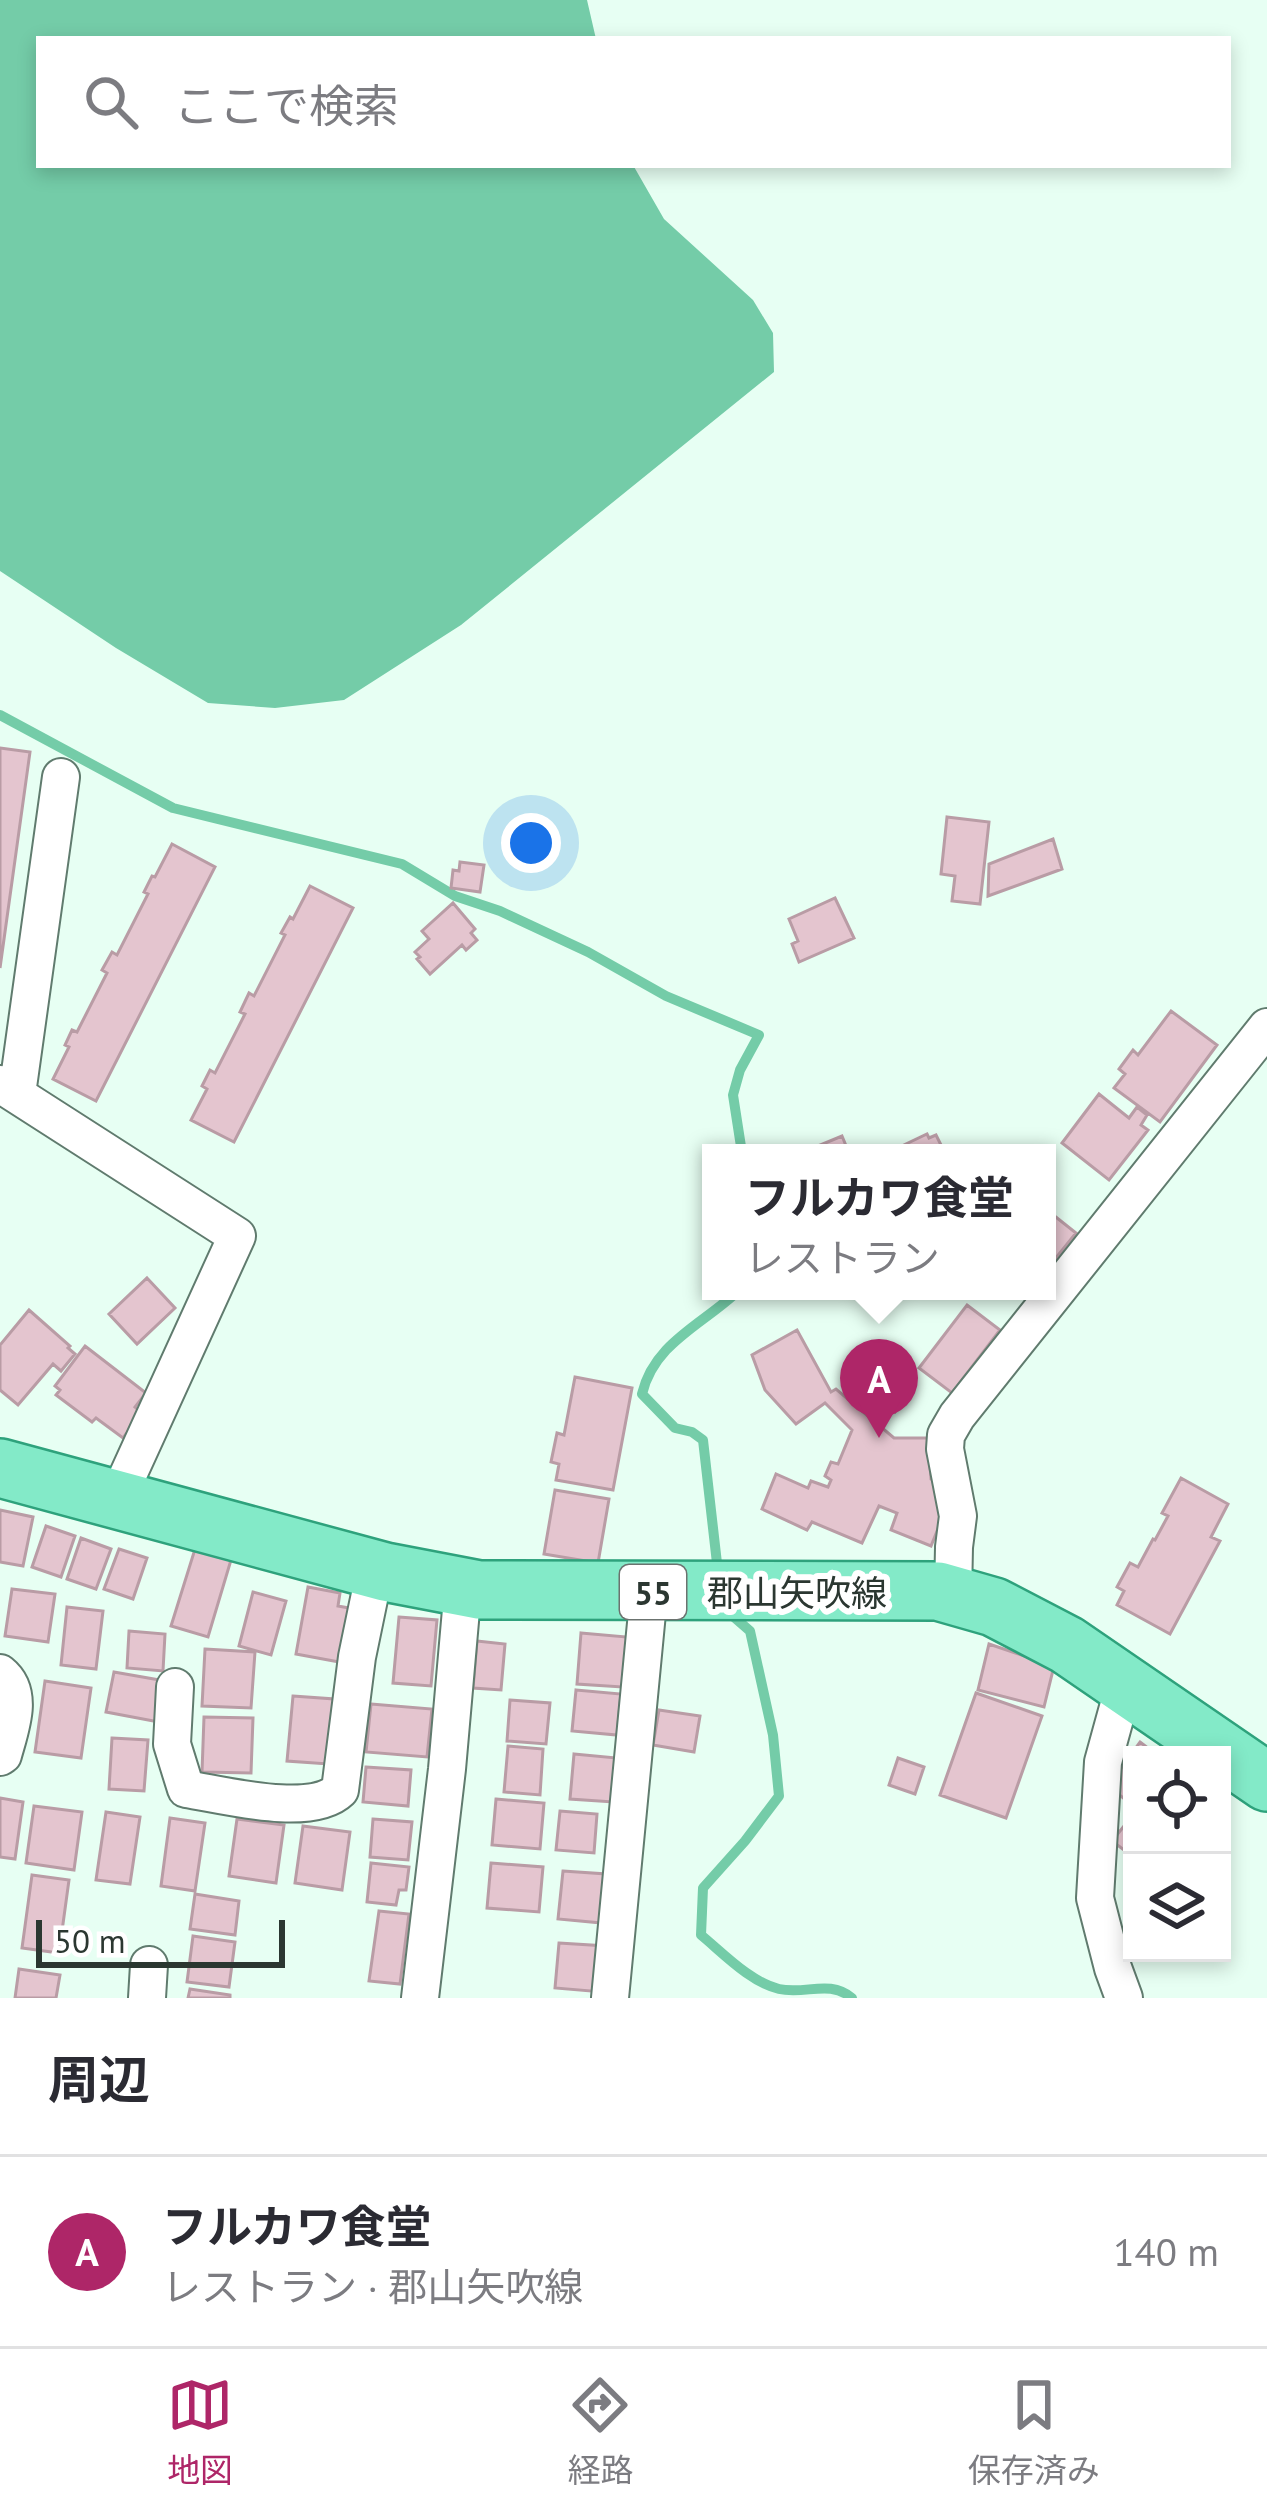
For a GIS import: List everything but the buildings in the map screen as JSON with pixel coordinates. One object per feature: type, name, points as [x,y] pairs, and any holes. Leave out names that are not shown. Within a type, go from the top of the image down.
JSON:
[{"type":"main road","name":"郡山矢吹線","points":[[0,1468],[375,1570],[479,1590],[938,1592],[994,1607],[1067,1645],[1267,1782]]},
{"type":"street","points":[[61,776],[8,1089],[237,1236],[117,1499]]},
{"type":"street","points":[[1056,1292],[1267,1027]]},
{"type":"street","points":[[953,1596],[958,1516],[946,1435],[1049,1300]]},
{"type":"street","points":[[175,1687],[172,1744],[186,1789],[254,1800],[307,1803],[331,1798],[340,1790],[375,1570]]},
{"type":"street","points":[[420,1998],[463,1587]]},
{"type":"street","points":[[610,1998],[650,1592]]},
{"type":"street","points":[[0,1672],[8,1678],[15,1699],[0,1757]]},
{"type":"street","points":[[1124,1998],[1095,1898],[1103,1762],[1125,1682]]},
{"type":"shaded area","points":[[0,0],[587,0],[595,36],[36,36],[36,168],[635,168],[664,219],[753,300],[773,333],[774,372],[461,625],[344,700],[275,708],[208,703],[0,571]]},
{"type":"waterway","points":[[0,715],[173,808],[402,864],[455,896],[500,911],[588,952],[666,996],[759,1035],[733,1095],[741,1144]]},
{"type":"waterway","points":[[718,1572],[703,1440],[675,1428],[642,1394],[648,1376],[668,1348],[727,1300]]},
{"type":"waterway","points":[[727,1611],[750,1631],[773,1735],[779,1796],[703,1888],[701,1935],[768,1985],[789,1990],[835,1989],[852,1998]]},
{"type":"place","name":"フルカワ食堂","points":[[879,1438]]}]
